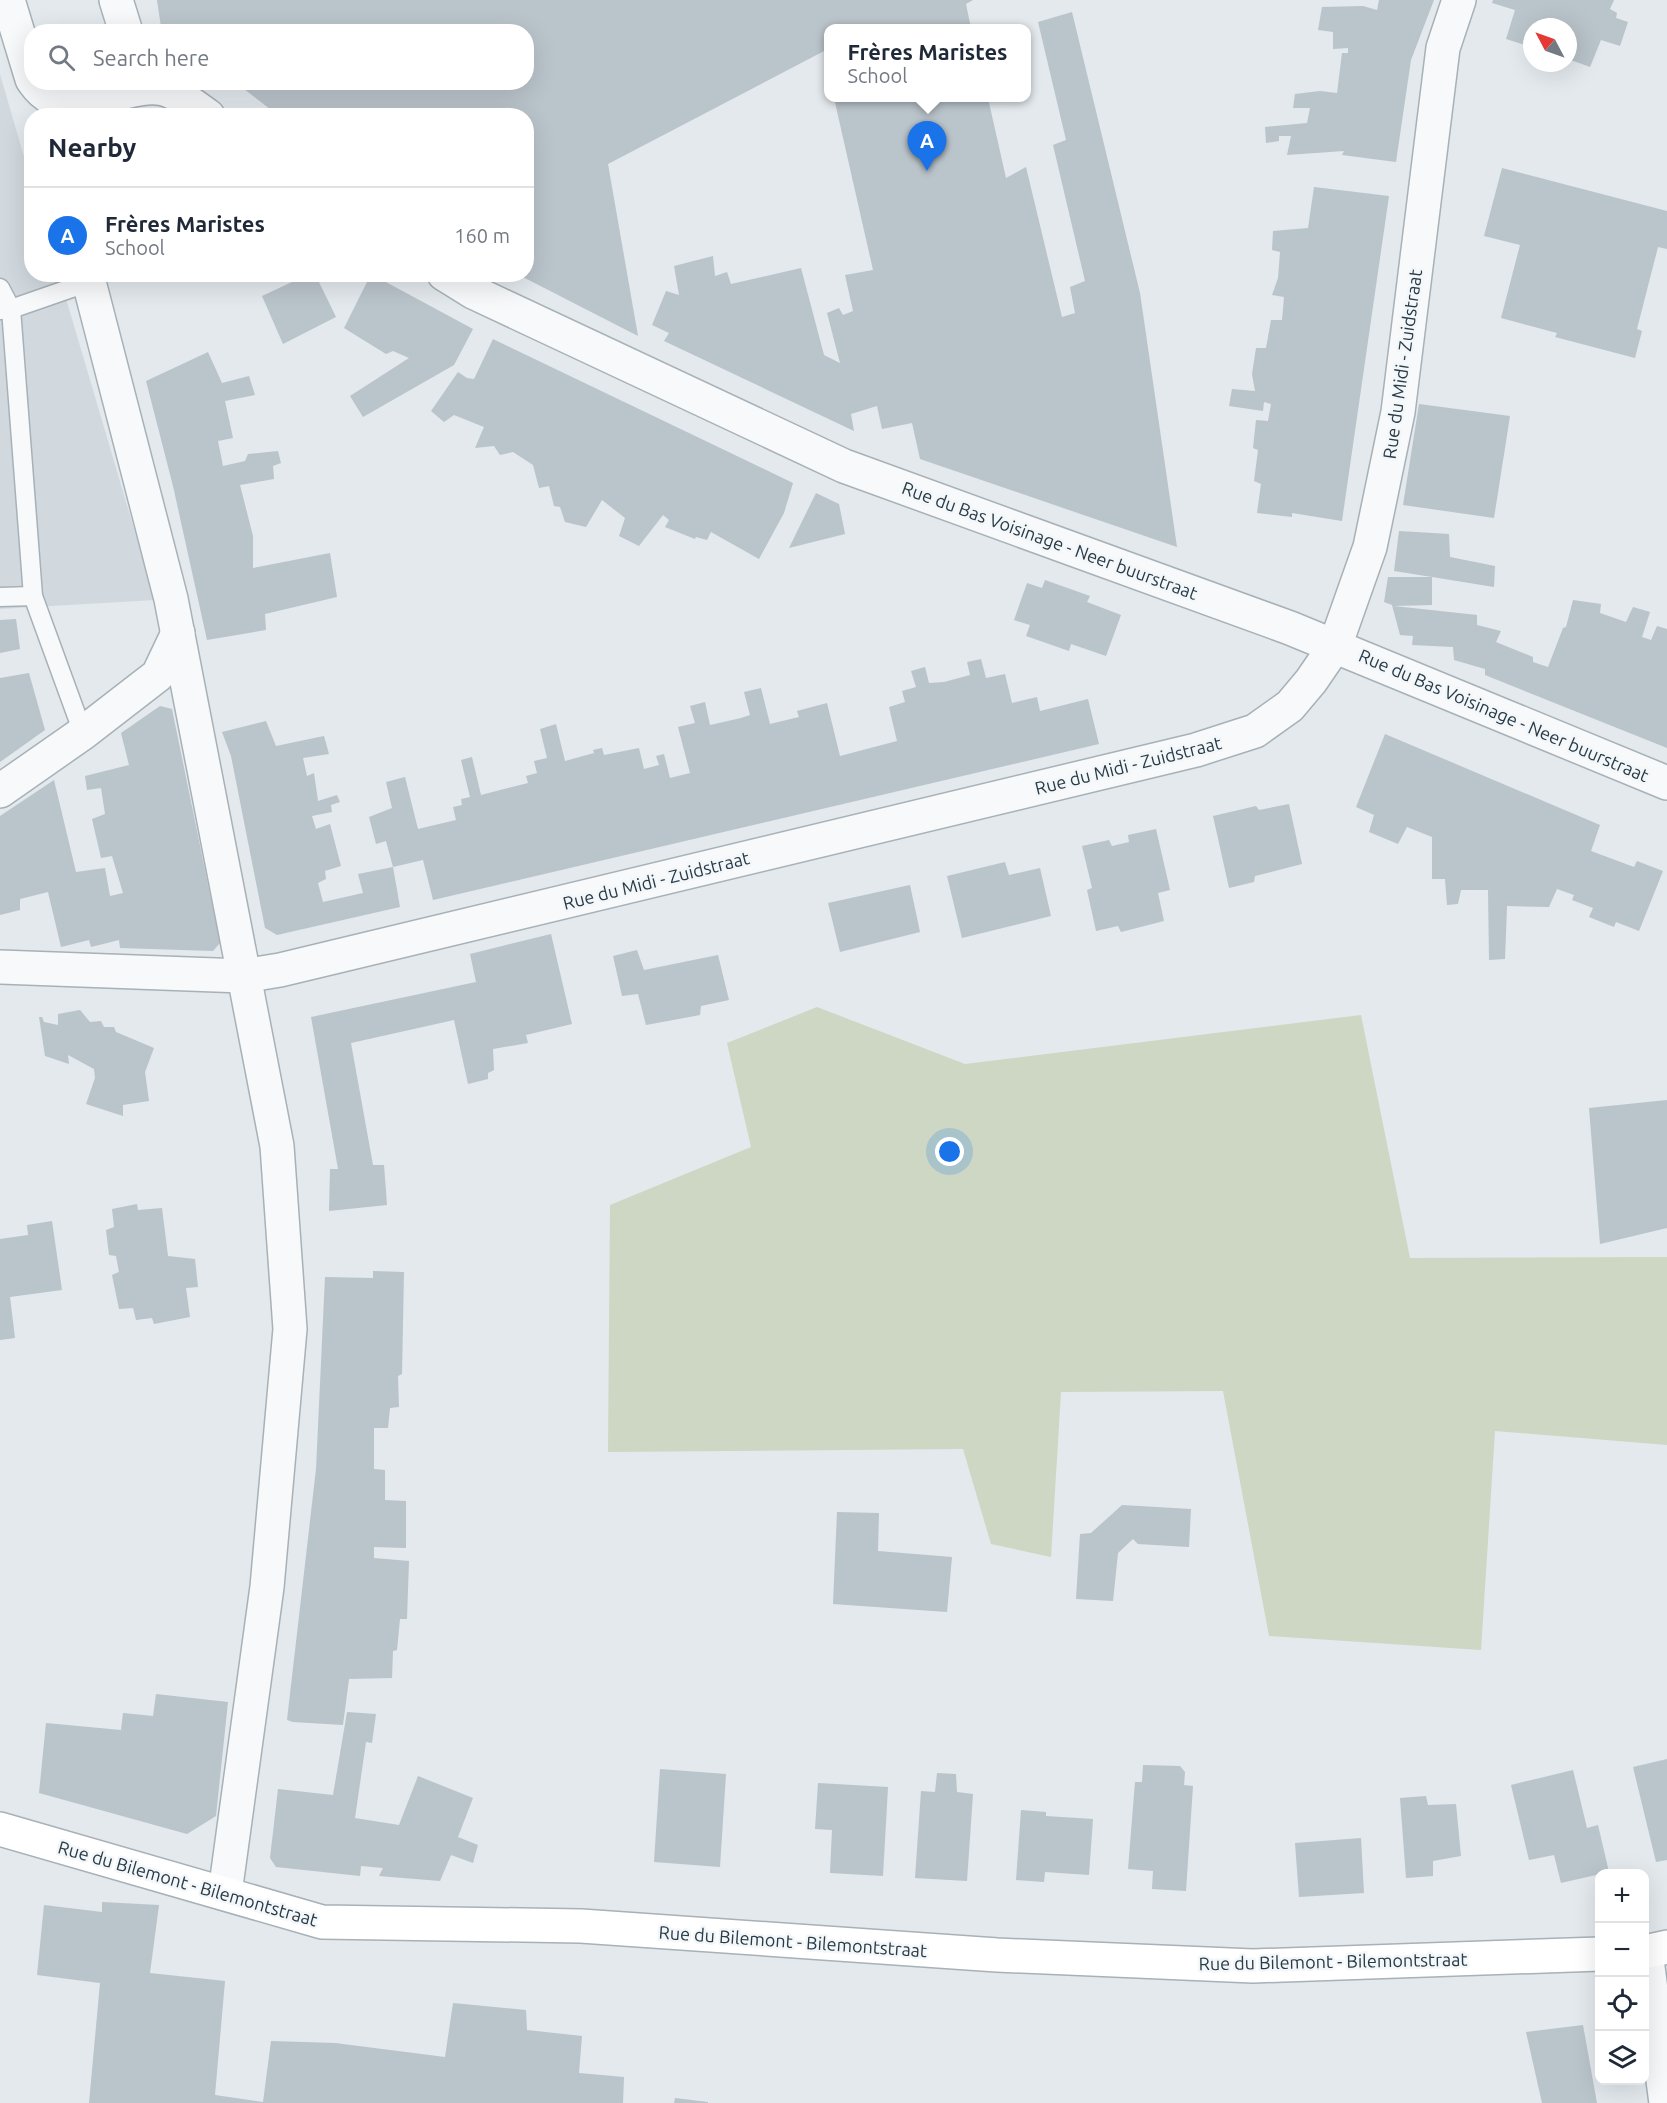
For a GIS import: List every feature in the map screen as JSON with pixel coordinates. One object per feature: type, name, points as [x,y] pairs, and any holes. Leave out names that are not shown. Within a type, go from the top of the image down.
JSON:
[{"type":"street","points":[[8,0],[24,55]]},
{"type":"street","points":[[116,0],[124,24]]},
{"type":"street","name":"Rue du Midi - Zuidstraat","points":[[0,968],[243,976],[1196,750],[1256,731],[1281,712],[1311,681],[1335,646],[1370,547],[1398,412],[1443,48],[1459,0]]},
{"type":"street","points":[[33,90],[37,108]]},
{"type":"street","points":[[43,90],[52,99],[69,108]]},
{"type":"street","points":[[84,108],[98,103],[117,90]]},
{"type":"street","points":[[170,90],[196,108]]},
{"type":"street","points":[[89,282],[178,633],[277,1146],[290,1329],[267,1587],[225,1893]]},
{"type":"street","name":"Rue du Bas Voisinage - Neer buurstraat","points":[[456,282],[472,292],[844,466],[1335,646],[1667,783]]},
{"type":"street","points":[[0,791],[83,733],[158,675],[178,633]]},
{"type":"street","name":"Rue du Bilemont - Bilemontstraat","points":[[0,1829],[322,1922],[581,1926],[1020,1956],[1253,1966],[1595,1954]]},
{"type":"street","points":[[1652,1950],[1666,2103]]},
{"type":"lane","points":[[5,310],[78,282]]},
{"type":"lane","points":[[0,288],[5,310],[33,596],[83,733]]},
{"type":"lane","points":[[0,597],[33,596]]},
{"type":"shaded area","points":[[0,74],[24,157],[24,282],[61,282],[155,600],[0,609]]},
{"type":"green space","points":[[817,1007],[965,1064],[1361,1015],[1410,1258],[1667,1257],[1667,1445],[1495,1431],[1481,1650],[1269,1636],[1223,1391],[1061,1392],[1051,1557],[991,1544],[963,1449],[608,1452],[610,1205],[751,1147],[727,1043]]},
{"type":"building","points":[[157,0],[973,0],[966,4],[970,24],[824,24],[824,51],[608,164],[638,336],[533,282],[534,108],[269,108],[245,90],[534,90],[534,24],[161,24]]},
{"type":"building","points":[[1379,0],[1434,0],[1411,60],[1396,162],[1342,155],[1344,151],[1287,155],[1291,136],[1279,136],[1279,141],[1266,143],[1265,127],[1307,123],[1310,108],[1293,108],[1295,94],[1320,91],[1337,93],[1342,53],[1348,53],[1348,48],[1333,49],[1333,32],[1318,30],[1322,7],[1363,6],[1377,10]]},
{"type":"building","points":[[1493,0],[1614,0],[1610,9],[1617,13],[1616,18],[1628,22],[1620,46],[1601,40],[1590,67],[1577,62],[1577,18],[1523,18],[1523,44],[1506,39],[1515,10],[1492,3]]},
{"type":"building","points":[[1072,12],[1140,293],[1177,547],[920,459],[912,423],[882,429],[877,406],[851,414],[854,431],[664,341],[669,333],[652,325],[666,291],[679,295],[674,266],[713,256],[715,276],[727,272],[731,284],[801,268],[824,355],[840,363],[827,313],[839,308],[843,315],[853,311],[845,275],[873,270],[835,102],[989,102],[1006,178],[1026,167],[1062,317],[1075,313],[1070,287],[1085,281],[1053,145],[1066,140],[1038,22]]},
{"type":"building","points":[[1502,168],[1667,211],[1667,249],[1658,247],[1637,329],[1642,331],[1635,358],[1555,337],[1557,333],[1501,318],[1520,245],[1484,236]]},
{"type":"building","points":[[1314,187],[1389,196],[1342,521],[1292,513],[1292,517],[1257,513],[1261,484],[1254,481],[1258,450],[1253,448],[1256,420],[1268,421],[1271,404],[1264,402],[1263,411],[1229,406],[1232,389],[1255,391],[1252,374],[1256,348],[1266,348],[1271,320],[1282,320],[1284,297],[1272,295],[1278,278],[1280,252],[1272,250],[1273,231],[1308,228]]},
{"type":"building","points":[[292,282],[319,282],[336,317],[283,344],[262,296]]},
{"type":"building","points":[[367,282],[386,282],[473,329],[454,365],[363,417],[350,396],[409,358],[393,351],[386,354],[344,328]]},
{"type":"building","points":[[493,339],[793,483],[784,513],[759,559],[711,532],[707,540],[696,537],[695,539],[665,527],[669,520],[663,515],[639,546],[619,536],[625,518],[602,500],[586,527],[565,522],[560,507],[554,506],[549,486],[539,488],[533,465],[513,452],[500,455],[494,446],[475,448],[484,427],[454,415],[444,422],[431,411],[458,372],[467,378],[474,379]]},
{"type":"building","points":[[208,352],[222,383],[249,376],[255,395],[225,401],[233,438],[218,441],[223,466],[245,461],[248,454],[278,451],[281,463],[273,466],[274,479],[240,485],[253,536],[253,568],[330,553],[337,597],[265,614],[266,630],[207,640],[173,486],[146,381]]},
{"type":"building","points":[[1419,404],[1510,416],[1494,518],[1403,505]]},
{"type":"building","points":[[816,493],[839,504],[845,534],[789,548]]},
{"type":"building","points":[[1399,531],[1449,534],[1450,557],[1495,566],[1494,587],[1394,571]]},
{"type":"building","points":[[1388,577],[1432,577],[1432,605],[1394,606],[1477,615],[1477,625],[1501,631],[1496,642],[1533,657],[1533,662],[1548,667],[1563,628],[1566,627],[1573,600],[1601,604],[1600,613],[1626,622],[1633,607],[1650,612],[1642,637],[1651,640],[1657,626],[1667,629],[1667,748],[1485,675],[1485,669],[1454,660],[1453,647],[1412,645],[1413,636],[1400,635],[1392,605],[1384,602]]},
{"type":"building","points":[[1045,580],[1090,596],[1087,602],[1121,615],[1106,656],[1071,644],[1069,651],[1026,636],[1030,625],[1014,620],[1027,583],[1042,588]]},
{"type":"building","points":[[16,619],[20,649],[0,653],[0,620]]},
{"type":"building","points":[[981,659],[986,678],[1005,674],[1012,703],[1037,697],[1040,711],[1088,699],[1099,744],[433,900],[423,860],[393,867],[386,841],[376,844],[369,817],[392,808],[386,782],[405,777],[418,829],[456,820],[453,807],[462,805],[461,799],[470,797],[461,760],[472,757],[481,795],[528,783],[526,776],[537,773],[534,761],[547,758],[540,729],[556,724],[565,761],[594,753],[593,750],[602,748],[604,755],[639,748],[644,769],[659,765],[656,756],[664,754],[670,778],[690,773],[678,727],[695,723],[690,706],[705,702],[710,725],[741,718],[750,715],[744,692],[761,688],[770,724],[799,717],[797,711],[827,703],[840,756],[897,741],[889,707],[905,702],[902,691],[916,687],[911,671],[925,667],[929,683],[944,682],[970,675],[967,662]]},
{"type":"building","points":[[29,673],[45,730],[0,762],[0,678]]},
{"type":"building","points":[[160,706],[172,709],[220,943],[213,951],[120,948],[119,940],[91,947],[89,940],[61,947],[48,892],[20,899],[20,910],[0,915],[0,816],[54,780],[76,872],[105,868],[110,896],[123,893],[112,856],[101,858],[92,819],[105,814],[101,788],[87,790],[85,776],[129,765],[121,733]]},
{"type":"building","points":[[266,721],[276,746],[324,736],[329,754],[303,758],[307,776],[314,773],[318,801],[337,795],[340,802],[331,805],[332,812],[312,816],[316,829],[330,824],[341,866],[325,871],[326,879],[318,883],[323,902],[363,893],[358,874],[393,867],[400,907],[277,935],[265,928],[231,756],[222,732]]},
{"type":"building","points":[[1385,734],[1600,825],[1591,851],[1634,867],[1637,861],[1663,871],[1639,931],[1616,922],[1614,927],[1589,917],[1593,908],[1572,900],[1574,895],[1557,889],[1549,907],[1507,906],[1505,959],[1489,960],[1488,890],[1461,890],[1458,904],[1447,905],[1445,879],[1432,879],[1432,837],[1407,827],[1398,844],[1369,832],[1374,815],[1356,807]]},
{"type":"building","points":[[1289,804],[1302,864],[1255,876],[1254,882],[1229,888],[1213,816],[1256,806],[1259,810]]},
{"type":"building","points":[[1156,829],[1170,890],[1158,893],[1164,921],[1121,932],[1118,926],[1096,931],[1087,890],[1092,888],[1082,846],[1109,840],[1112,846],[1129,842],[1128,835]]},
{"type":"building","points":[[1005,862],[1009,875],[1040,868],[1051,916],[962,938],[947,876]]},
{"type":"building","points":[[910,885],[920,932],[840,952],[828,903]]},
{"type":"building","points":[[551,934],[572,1024],[526,1035],[528,1043],[493,1049],[494,1070],[488,1073],[488,1079],[468,1084],[454,1020],[351,1043],[373,1165],[384,1165],[387,1205],[329,1211],[330,1169],[338,1169],[311,1017],[476,982],[470,954]]},
{"type":"building","points":[[637,950],[644,970],[718,955],[729,1000],[701,1006],[700,1015],[646,1025],[638,994],[622,996],[613,956]]},
{"type":"building","points":[[80,1010],[90,1022],[101,1021],[104,1027],[114,1027],[116,1032],[154,1048],[145,1072],[149,1101],[123,1105],[123,1116],[86,1104],[95,1078],[94,1069],[68,1055],[69,1064],[45,1056],[39,1017],[42,1017],[44,1022],[58,1025],[58,1014]]},
{"type":"building","points":[[1667,1100],[1667,1228],[1600,1244],[1589,1108]]},
{"type":"building","points":[[137,1204],[138,1210],[162,1208],[168,1256],[195,1259],[198,1287],[186,1288],[190,1317],[154,1324],[152,1318],[136,1320],[133,1308],[119,1309],[112,1275],[119,1272],[116,1256],[109,1255],[106,1230],[114,1227],[112,1209]]},
{"type":"building","points":[[52,1221],[62,1290],[10,1297],[15,1338],[0,1340],[0,1239],[28,1235],[27,1225]]},
{"type":"building","points":[[373,1271],[404,1272],[402,1374],[398,1376],[399,1407],[390,1408],[388,1428],[374,1428],[374,1469],[385,1470],[385,1500],[406,1501],[406,1548],[374,1547],[374,1558],[409,1561],[407,1619],[400,1619],[397,1650],[393,1651],[392,1678],[349,1679],[343,1725],[293,1722],[287,1720],[316,1469],[325,1277],[373,1278]]},
{"type":"building","points":[[1122,1505],[1191,1509],[1189,1547],[1138,1544],[1133,1539],[1118,1553],[1113,1601],[1076,1599],[1080,1534],[1091,1533]]},
{"type":"building","points":[[837,1512],[879,1513],[878,1551],[952,1557],[947,1612],[833,1604]]},
{"type":"building","points":[[156,1694],[228,1702],[216,1816],[187,1834],[39,1793],[46,1723],[121,1730],[123,1713],[153,1716]]},
{"type":"building","points":[[347,1712],[376,1714],[372,1743],[366,1742],[355,1818],[399,1825],[418,1776],[473,1798],[458,1837],[478,1845],[473,1863],[451,1855],[440,1881],[379,1876],[383,1868],[361,1866],[360,1876],[276,1867],[270,1858],[278,1789],[333,1795]]},
{"type":"building","points":[[1667,1759],[1667,1860],[1656,1862],[1633,1767]]},
{"type":"building","points":[[1143,1765],[1180,1766],[1185,1772],[1184,1785],[1193,1786],[1186,1891],[1152,1889],[1153,1871],[1128,1869],[1135,1782],[1142,1782]]},
{"type":"building","points":[[660,1769],[726,1774],[720,1867],[654,1862]]},
{"type":"building","points":[[1573,1770],[1587,1828],[1598,1825],[1608,1869],[1595,1869],[1595,1875],[1561,1883],[1554,1855],[1529,1860],[1511,1785]]},
{"type":"building","points":[[937,1773],[956,1774],[957,1792],[973,1794],[967,1881],[915,1878],[921,1791],[935,1792]]},
{"type":"building","points":[[818,1783],[888,1787],[883,1876],[830,1873],[832,1830],[815,1829]]},
{"type":"building","points":[[1426,1796],[1428,1805],[1456,1804],[1461,1856],[1433,1861],[1433,1876],[1406,1878],[1400,1798]]},
{"type":"building","points":[[1021,1810],[1046,1812],[1046,1816],[1093,1819],[1089,1875],[1045,1872],[1044,1882],[1016,1880]]},
{"type":"building","points":[[1361,1838],[1364,1893],[1299,1897],[1295,1843]]},
{"type":"building","points":[[102,1902],[159,1905],[150,1973],[225,1981],[215,2095],[263,2102],[271,2041],[335,2043],[445,2057],[453,2003],[526,2010],[527,2030],[582,2036],[579,2073],[624,2077],[623,2103],[89,2103],[100,1983],[37,1975],[44,1905],[102,1912]]},
{"type":"building","points":[[1583,2025],[1597,2103],[1542,2103],[1526,2032]]},
{"type":"building","points":[[675,2098],[708,2102],[708,2103],[674,2103]]},
{"type":"place","name":"Frères Maristes","points":[[927,171]]}]
